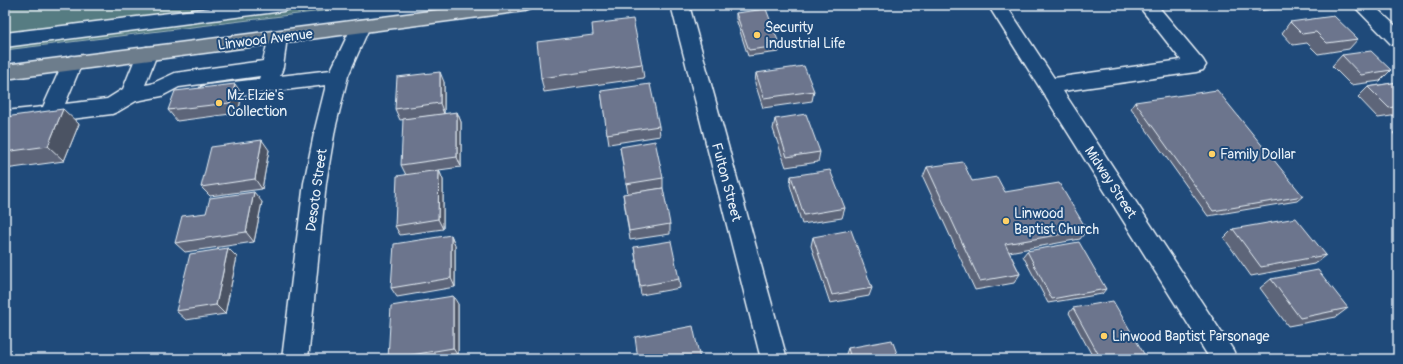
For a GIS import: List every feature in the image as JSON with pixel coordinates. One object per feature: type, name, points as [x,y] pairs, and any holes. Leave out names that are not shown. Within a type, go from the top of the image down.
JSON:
[{"type":"main road","name":"Linwood Avenue","points":[[5,72],[524,5]]},
{"type":"street","points":[[5,40],[283,5]]},
{"type":"street","name":"Fulton Street","points":[[680,5],[774,359]]},
{"type":"street","name":"Midway Street","points":[[997,5],[1224,359]]},
{"type":"street","points":[[1049,86],[1196,65],[1147,5]]},
{"type":"street","points":[[1362,5],[1398,39]]},
{"type":"street","name":"Desoto Street","points":[[295,359],[315,183],[325,128],[338,76],[361,26]]},
{"type":"street","points":[[271,76],[278,37]]},
{"type":"street","points":[[131,94],[147,54]]},
{"type":"street","points":[[51,113],[72,63]]},
{"type":"street","points":[[5,119],[112,106],[131,94],[155,91],[171,96],[271,76],[338,76]]},
{"type":"green space","points":[[5,5],[371,5],[5,50]]},
{"type":"building","name":"Security Industrial Life","points":[[766,9],[780,46],[749,50],[736,13]]},
{"type":"building","points":[[1334,16],[1358,39],[1327,43],[1316,32],[1302,34],[1290,22]]},
{"type":"building","points":[[633,19],[642,64],[541,78],[537,42],[593,35],[592,24]]},
{"type":"building","points":[[1371,51],[1391,70],[1361,75],[1342,55]]},
{"type":"building","points":[[804,66],[814,91],[764,98],[756,73]]},
{"type":"building","points":[[440,72],[440,103],[395,109],[397,77]]},
{"type":"building","points":[[1398,82],[1398,106],[1389,108],[1368,87]]},
{"type":"building","points":[[235,84],[230,103],[168,110],[175,91]]},
{"type":"building","points":[[650,84],[659,126],[607,134],[601,91]]},
{"type":"building","name":"Family Dollar","points":[[1217,90],[1303,196],[1213,211],[1135,102]]},
{"type":"building","points":[[63,109],[48,146],[5,152],[5,117]]},
{"type":"building","points":[[457,112],[457,157],[401,165],[403,119]]},
{"type":"building","points":[[806,114],[820,152],[787,157],[775,119]]},
{"type":"building","points":[[262,140],[255,179],[201,187],[211,147]]},
{"type":"building","points":[[655,141],[663,178],[626,184],[620,147]]},
{"type":"building","name":"Linwood Baptist Church","points":[[963,162],[972,181],[997,177],[1005,192],[1059,183],[1087,230],[1005,244],[1020,274],[980,281],[927,167]]},
{"type":"building","points":[[439,170],[438,219],[395,226],[397,176]]},
{"type":"building","points":[[830,170],[845,208],[804,215],[791,176]]},
{"type":"building","points":[[663,188],[670,224],[629,231],[623,194]]},
{"type":"building","points":[[254,192],[246,232],[175,243],[182,216],[206,213],[210,198]]},
{"type":"building","points":[[1296,218],[1326,255],[1261,267],[1233,229]]},
{"type":"building","points":[[851,230],[872,288],[832,295],[813,237]]},
{"type":"building","points":[[451,235],[451,278],[391,288],[394,244]]},
{"type":"building","points":[[671,241],[679,279],[640,286],[634,247]]},
{"type":"building","points":[[1079,242],[1106,289],[1052,299],[1027,251]]},
{"type":"building","points":[[228,248],[216,305],[176,311],[190,254]]},
{"type":"building","points":[[1318,270],[1348,308],[1300,318],[1271,279]]},
{"type":"building","points":[[453,296],[453,348],[388,359],[391,306]]},
{"type":"building","name":"Linwood Baptist Parsonage","points":[[1113,301],[1147,359],[1101,359],[1073,308]]},
{"type":"building","points":[[693,326],[700,359],[638,359],[635,337]]},
{"type":"building","points":[[892,340],[899,359],[851,359],[848,348]]},
{"type":"place","name":"Security Industrial Life","points":[[757,35]]},
{"type":"place","name":"Mz.Elzie's Collection","points":[[219,103]]},
{"type":"place","name":"Family Dollar","points":[[1212,154]]},
{"type":"place","name":"Linwood Baptist Church","points":[[1006,221]]},
{"type":"place","name":"Linwood Baptist Parsonage","points":[[1104,336]]}]
